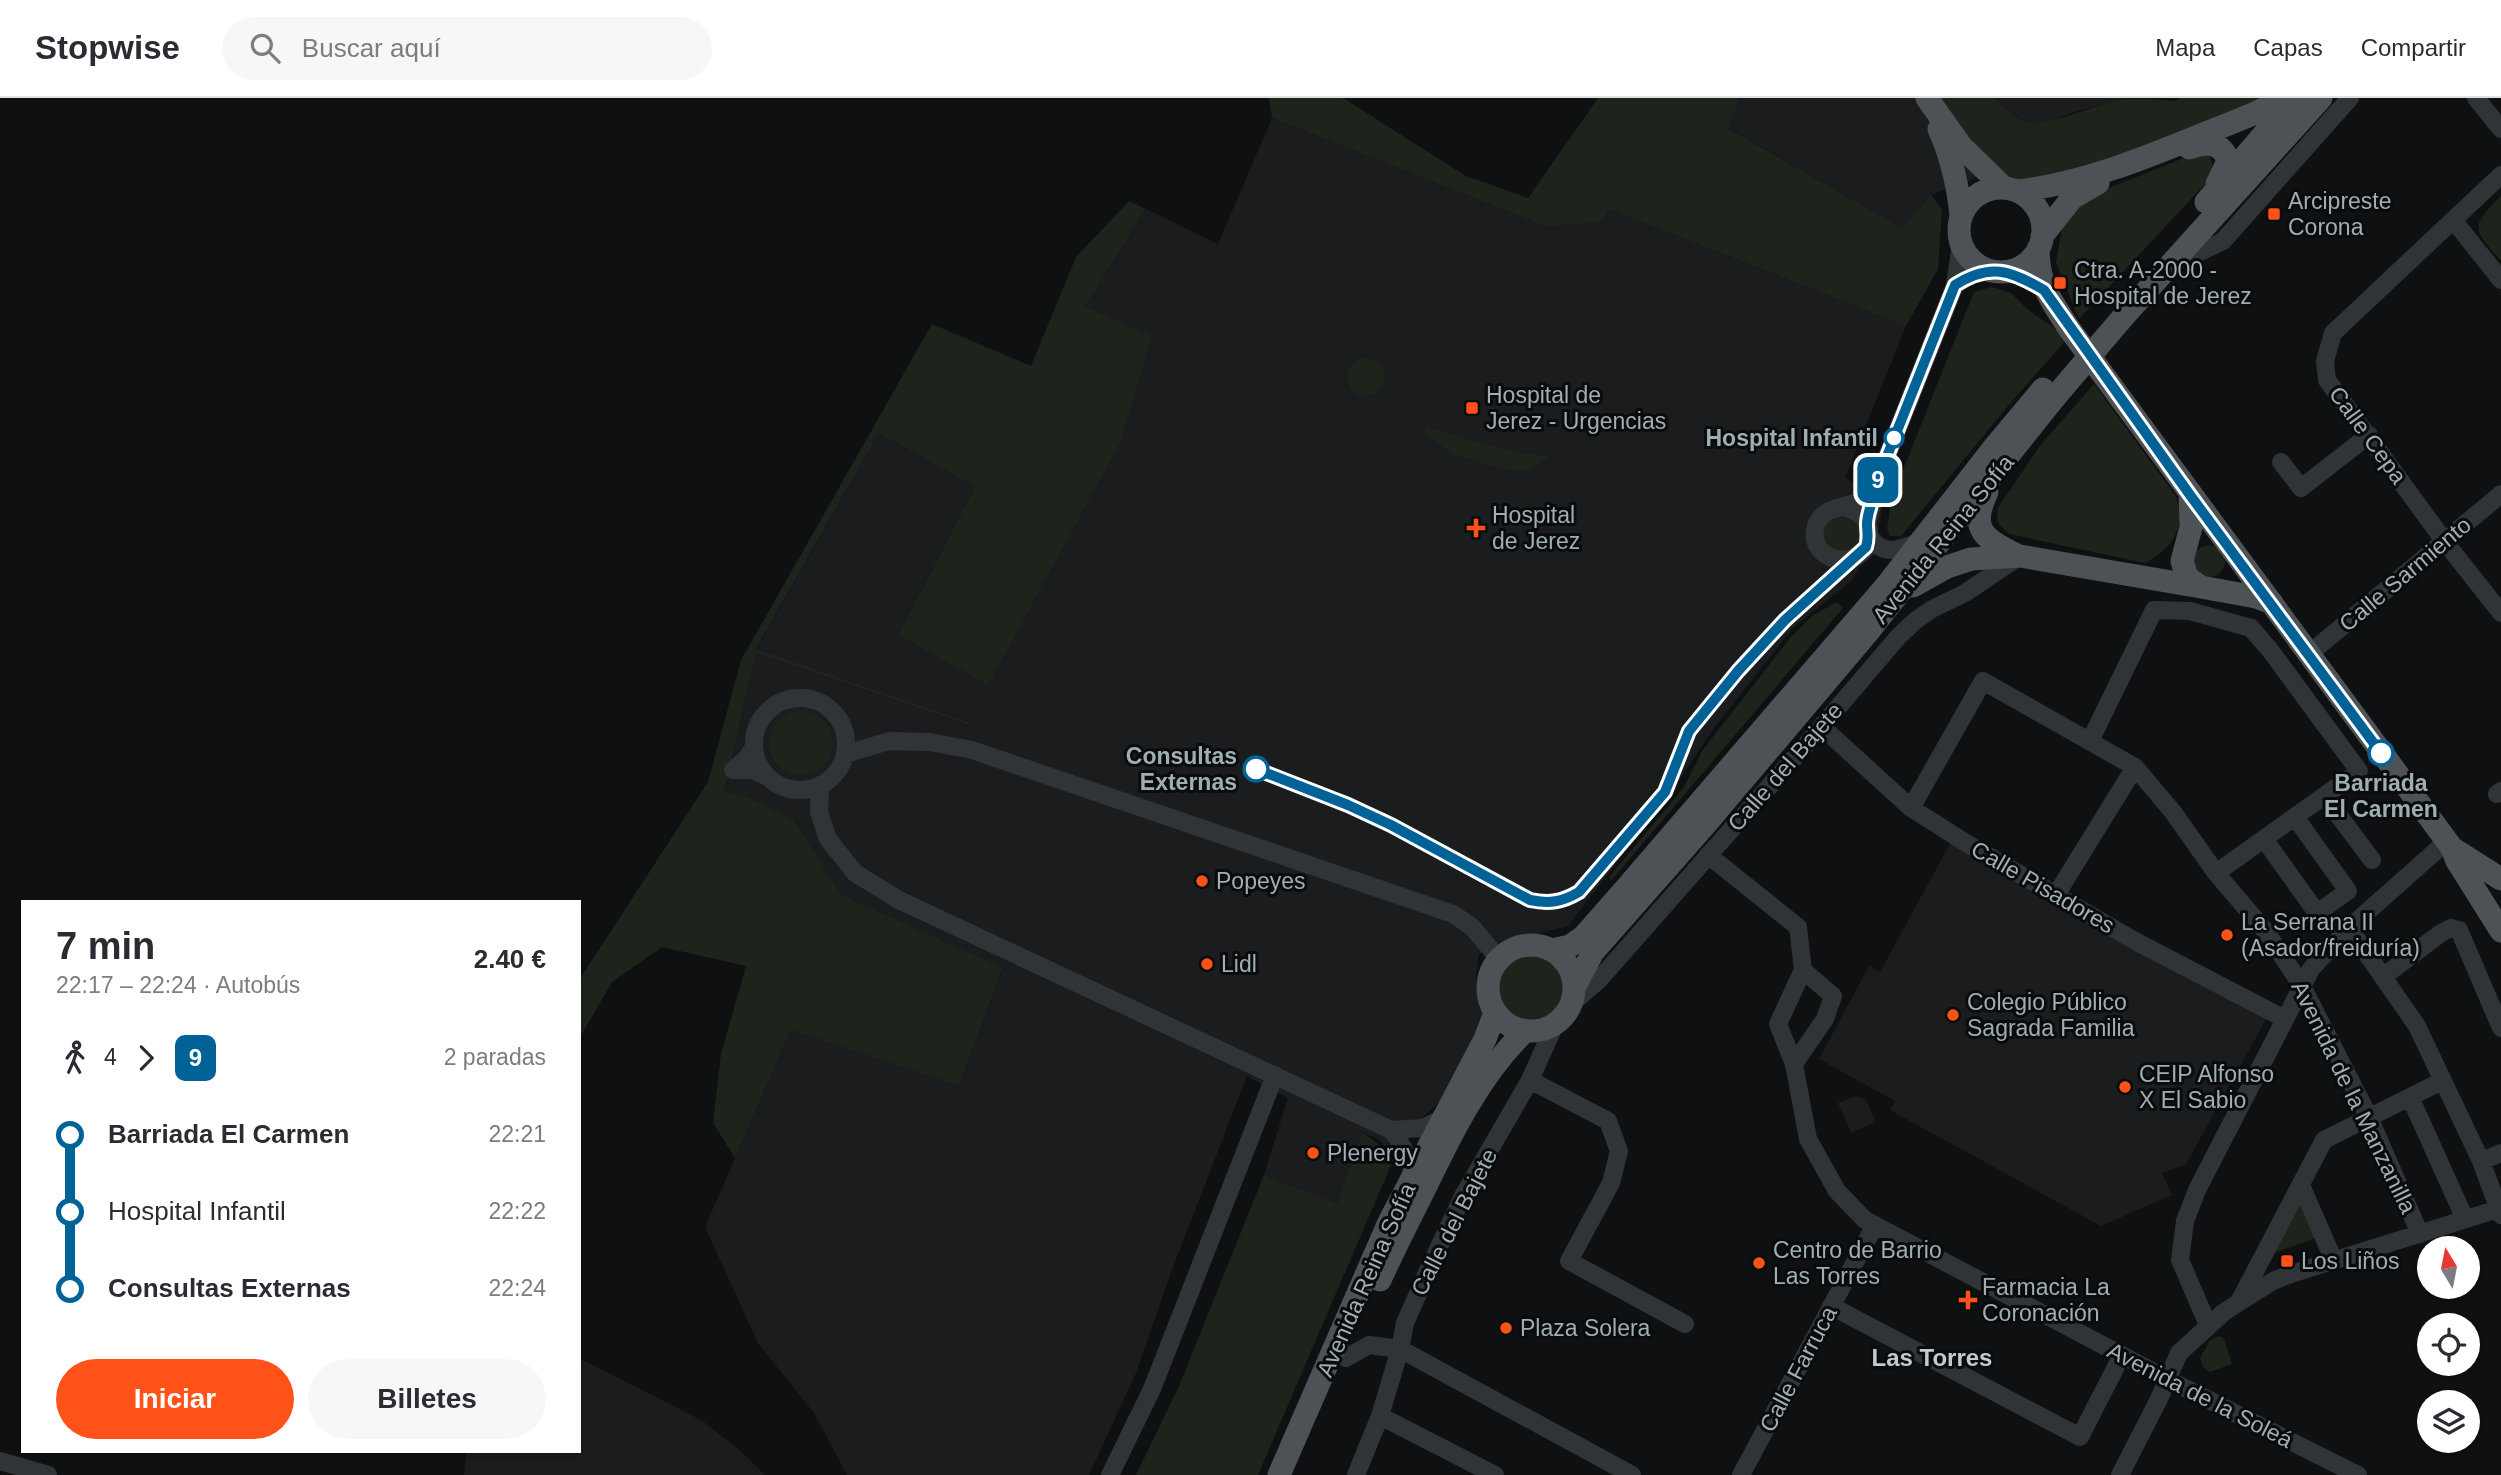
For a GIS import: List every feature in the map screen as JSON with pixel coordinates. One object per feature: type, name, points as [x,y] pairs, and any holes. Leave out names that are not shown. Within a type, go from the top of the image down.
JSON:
[{"type":"main road","points":[[1961,216],[1978,194],[1991,189],[2048,188],[2089,177],[2222,127],[2284,98]]},
{"type":"main road","name":"Avenida Reina Sofía","points":[[1552,950],[1570,946],[1592,926],[1879,595],[1992,450],[2050,392],[2295,98]]},
{"type":"main road","name":"Avenida Reina Sofía","points":[[2118,312],[2172,261],[2321,98]]},
{"type":"main road","points":[[1930,104],[1961,146],[2011,190],[2029,199],[2038,210],[2042,222],[2039,270],[2044,290],[2190,495],[2450,845],[2457,861],[2501,931]]},
{"type":"main road","points":[[1930,104],[1956,176],[1961,243],[1968,255],[1978,264],[2025,279],[2044,290]]},
{"type":"main road","points":[[1997,271],[2018,268],[2029,261],[2072,198],[2092,185],[2201,144],[2212,143],[2221,148],[2228,161],[2225,172],[2207,201]]},
{"type":"main road","name":"Avenida Reina Sofía","points":[[1573,996],[1593,952],[1706,825],[1898,596],[1995,475],[2050,392]]},
{"type":"main road","points":[[1995,475],[1980,507],[1979,526],[1990,541],[2020,556]]},
{"type":"main road","points":[[2136,576],[2154,569],[2185,549],[2201,536],[2210,535],[2229,545],[2234,557],[2231,574],[2225,581],[2205,587],[2187,577],[2182,561],[2185,549],[2191,527],[2190,495]]},
{"type":"main road","points":[[1898,596],[1947,567],[1971,559],[2020,556],[2205,587],[2256,597],[2272,603]]},
{"type":"main road","points":[[2450,845],[2497,875]]},
{"type":"main road","points":[[1538,946],[1552,950],[1568,967],[1573,996],[1565,1015],[1546,1029],[1525,1031],[1514,1028],[1495,1013],[1488,991],[1492,968],[1510,950],[1538,946]]},
{"type":"main road","name":"Avenida Reina Sofía","points":[[1279,1475],[1389,1222],[1485,1039],[1495,1013]]},
{"type":"main road","name":"Avenida Reina Sofía","points":[[1295,1475],[1386,1266],[1448,1141],[1487,1075],[1525,1031]]},
{"type":"street","points":[[2172,261],[2223,241],[2350,98]]},
{"type":"street","points":[[2476,98],[2501,130]]},
{"type":"street","name":"Calle Cepa","points":[[2501,175],[2333,333],[2325,361],[2328,380],[2445,542],[2501,613]]},
{"type":"street","points":[[2454,221],[2501,280]]},
{"type":"street","points":[[1874,489],[1862,499],[1827,511],[1821,517],[1815,534],[1821,550],[1835,560],[1853,558],[1866,547],[1874,489],[1955,285],[1961,243]]},
{"type":"street","points":[[1955,285],[1972,274],[1997,271]]},
{"type":"street","points":[[2281,463],[2301,488],[2369,435]]},
{"type":"street","name":"Calle Sarmiento","points":[[2309,654],[2501,494]]},
{"type":"street","points":[[1844,507],[1860,514],[1876,546],[1883,550],[1898,550],[1920,541]]},
{"type":"street","name":"Calle del Bajete","points":[[1573,996],[1598,981],[1914,621],[1965,593],[2020,556]]},
{"type":"street","points":[[2090,741],[2154,610],[2190,611],[2251,628],[2358,771],[2216,873]]},
{"type":"street","name":"Avenida de la Manzanilla","points":[[1911,808],[1983,681],[2135,767],[2173,812],[2216,873],[2267,933],[2302,986],[2369,1117],[2420,1234]]},
{"type":"street","points":[[754,747],[747,758],[733,770],[752,770],[793,790],[807,789],[832,778],[840,767],[846,754],[842,723],[832,710],[819,701],[804,697],[773,705],[762,717],[755,731],[756,758],[768,777]]},
{"type":"street","name":"Calle Pisadores","points":[[1822,727],[1911,808],[2136,941],[2285,1019]]},
{"type":"street","points":[[846,754],[889,741],[930,742],[972,750],[1453,914],[1472,927],[1499,959]]},
{"type":"street","points":[[2056,895],[2135,767]]},
{"type":"street","points":[[820,785],[819,812],[828,839],[855,873],[899,900],[1391,1130],[1404,1145],[1413,1175]]},
{"type":"street","points":[[2324,796],[2372,860]]},
{"type":"street","points":[[2264,839],[2317,914],[2348,891],[2295,817]]},
{"type":"street","points":[[2208,1325],[2180,1260],[2185,1221],[2197,1190],[2311,969],[2349,929],[2450,845]]},
{"type":"street","points":[[1708,855],[1798,927],[1803,970],[1833,996],[1825,1019],[1794,1064]]},
{"type":"street","points":[[2384,976],[2441,933],[2451,928],[2459,930],[2501,1028]]},
{"type":"street","points":[[2120,1475],[2160,1399],[2179,1353],[2208,1325],[2238,1303],[2273,1281],[2500,1210],[2481,1161],[2417,1026],[2349,929]]},
{"type":"street","name":"Avenida de la Soleá","points":[[1803,970],[1779,1024],[1794,1064],[1808,1139],[1837,1191],[1865,1220],[2167,1379],[2358,1475]]},
{"type":"street","name":"Calle del Bajete","points":[[1356,1475],[1380,1416],[1405,1323],[1463,1196],[1530,1080],[1555,1024]]},
{"type":"street","points":[[1110,1475],[1152,1389],[1275,1075]]},
{"type":"street","points":[[1530,1080],[1608,1121],[1619,1151],[1611,1183],[1569,1261],[1685,1324]]},
{"type":"street","points":[[2238,1303],[2324,1140],[2442,1081]]},
{"type":"street","points":[[2410,1097],[2465,1219]]},
{"type":"street","points":[[1391,1130],[1423,1128],[1443,1118]]},
{"type":"street","points":[[2481,1161],[2501,1153]]},
{"type":"street","points":[[2301,1185],[2333,1261]]},
{"type":"street","name":"Calle Farruca","points":[[1741,1475],[1875,1225]]},
{"type":"street","points":[[1831,1306],[2080,1437],[2122,1355]]},
{"type":"street","points":[[1346,1358],[1370,1345],[1400,1349],[1632,1475]]},
{"type":"street","points":[[1380,1416],[1495,1475]]},
{"type":"street","points":[[0,1461],[48,1475]]},
{"type":"shaded area","points":[[1269,98],[1343,98],[1466,176],[1528,198],[1598,98],[1740,98],[1728,128],[1902,228],[1931,195],[1942,210],[1938,269],[1906,326],[1609,209],[1601,222],[1545,226],[1272,118]]},
{"type":"shaded area","points":[[1740,98],[1925,98],[1985,174],[1931,195],[1902,228],[1727,127]]},
{"type":"shaded area","points":[[1925,98],[1994,98],[2020,119],[2038,123],[2125,99],[2174,101],[2180,98],[2267,98],[2131,159],[2016,182],[1985,174]]},
{"type":"shaded area","points":[[1994,98],[2127,98],[2071,113],[2042,125],[2028,123],[2010,113]]},
{"type":"shaded area","points":[[1272,118],[1545,226],[1609,209],[1906,326],[1845,478],[1884,501],[1873,556],[1862,565],[1851,581],[1793,628],[1714,728],[1669,795],[1568,926],[1479,954],[1476,979],[1485,1013],[1443,1099],[1424,1116],[1395,1156],[1377,1139],[1362,1132],[1337,1205],[1264,1175],[1288,1098],[1247,1076],[1170,1275],[1136,1373],[1089,1475],[847,1475],[814,1413],[758,1343],[705,1227],[791,1030],[959,1086],[1003,969],[842,895],[793,819],[724,794],[756,653],[967,725],[970,721],[756,650],[879,433],[975,487],[898,635],[989,685],[1085,307],[1146,209],[1218,244]]},
{"type":"shaded area","points":[[2201,151],[2209,152],[2214,171],[2207,182],[2079,319],[2056,263],[2062,227],[2082,199]]},
{"type":"shaded area","points":[[2501,196],[2501,261],[2478,229],[2483,215]]},
{"type":"shaded area","points":[[1129,201],[1146,209],[1085,307],[1152,336],[1121,441],[988,685],[898,635],[975,487],[879,433],[756,649],[968,722],[977,709],[968,725],[756,653],[724,793],[742,795],[793,819],[842,895],[1003,968],[959,1086],[791,1030],[735,1158],[713,1123],[721,1054],[746,966],[662,947],[612,982],[581,1036],[581,977],[708,782],[741,660],[932,324],[1031,366],[1076,257]]},
{"type":"shaded area","points":[[1991,287],[2011,293],[2027,309],[2068,338],[2012,401],[1901,536],[1890,536],[1887,529],[1891,500],[1974,292]]},
{"type":"shaded area","points":[[1366,358],[1379,364],[1385,377],[1379,390],[1366,396],[1353,390],[1347,377],[1353,364]]},
{"type":"shaded area","points":[[2094,384],[2175,495],[2179,517],[2175,535],[2164,550],[2145,563],[2009,534],[1998,523],[1997,509],[2039,447]]},
{"type":"shaded area","points":[[1426,427],[1506,450],[1550,457],[1526,470],[1513,471],[1453,455],[1425,433]]},
{"type":"shaded area","points":[[1842,515],[1855,521],[1861,534],[1855,547],[1842,553],[1829,547],[1823,534],[1829,521]]},
{"type":"shaded area","points":[[2209,545],[2220,550],[2225,561],[2220,572],[2209,577],[2198,572],[2193,561],[2198,550]]},
{"type":"shaded area","points":[[1837,602],[1843,608],[1611,881],[1609,877],[1684,787],[1702,751],[1791,637],[1812,616]]},
{"type":"shaded area","points":[[795,711],[807,711],[824,720],[831,731],[831,755],[824,766],[807,775],[795,775],[783,770],[774,761],[769,749],[769,737],[774,725],[783,716]]},
{"type":"shaded area","points":[[1952,840],[2269,1014],[2186,1164],[2162,1173],[2172,1195],[2101,1226],[1890,1110],[1895,1101],[1819,1059],[1869,966],[1880,972]]},
{"type":"shaded area","points":[[1530,954],[1543,957],[1553,964],[1560,974],[1563,987],[1560,1000],[1553,1010],[1543,1017],[1530,1020],[1517,1017],[1507,1010],[1500,1000],[1497,987],[1500,974],[1507,964],[1517,957]]},
{"type":"shaded area","points":[[1856,1096],[1866,1100],[1876,1122],[1851,1133],[1838,1103]]},
{"type":"shaded area","points":[[1362,1132],[1395,1156],[1258,1475],[1136,1475],[1179,1386],[1264,1175],[1337,1204]]},
{"type":"shaded area","points":[[2300,1203],[2316,1238],[2271,1254]]},
{"type":"shaded area","points":[[2219,1336],[2224,1338],[2232,1364],[2210,1372],[2203,1367],[2200,1358],[2210,1340]]},
{"type":"shaded area","points":[[581,1359],[703,1421],[743,1453],[765,1475],[464,1475],[466,1453],[581,1453]]},
{"type":"bus line","name":"9","points":[[1256,769],[1391,825],[1530,900],[1545,903],[1565,900],[1579,892],[1665,792],[1689,731],[1738,671],[1785,620],[1866,547],[1869,536],[1867,524],[1874,489],[1955,285],[1972,274],[1990,270],[2004,271],[2044,290],[2190,495],[2381,753]]},
{"type":"place","name":"Arcipreste Corona","points":[[2274,214]]},
{"type":"place","name":"Ctra. A-2000 - Hospital de Jerez","points":[[2060,283]]},
{"type":"place","name":"Hospital de Jerez - Urgencias","points":[[1472,408]]},
{"type":"place","name":"Hospital Infantil","points":[[1894,438]]},
{"type":"place","name":"Hospital de Jerez","points":[[1476,528]]},
{"type":"place","name":"Barriada El Carmen","points":[[2381,753]]},
{"type":"place","name":"Consultas Externas","points":[[1256,769]]},
{"type":"place","name":"Popeyes","points":[[1202,881]]},
{"type":"place","name":"La Serrana II (Asador/freiduría)","points":[[2227,935]]},
{"type":"place","name":"Lidl","points":[[1207,964]]},
{"type":"place","name":"Colegio Público Sagrada Familia","points":[[1953,1015]]},
{"type":"place","name":"CEIP Alfonso X El Sabio","points":[[2125,1087]]},
{"type":"place","name":"Plenergy","points":[[1313,1153]]},
{"type":"place","name":"Los Liños","points":[[2287,1261]]},
{"type":"place","name":"Centro de Barrio Las Torres","points":[[1759,1263]]},
{"type":"place","name":"Farmacia La Coronación","points":[[1968,1300]]},
{"type":"place","name":"Plaza Solera","points":[[1506,1328]]},
{"type":"district","name":"Las Torres","points":[[1932,1357]]}]
